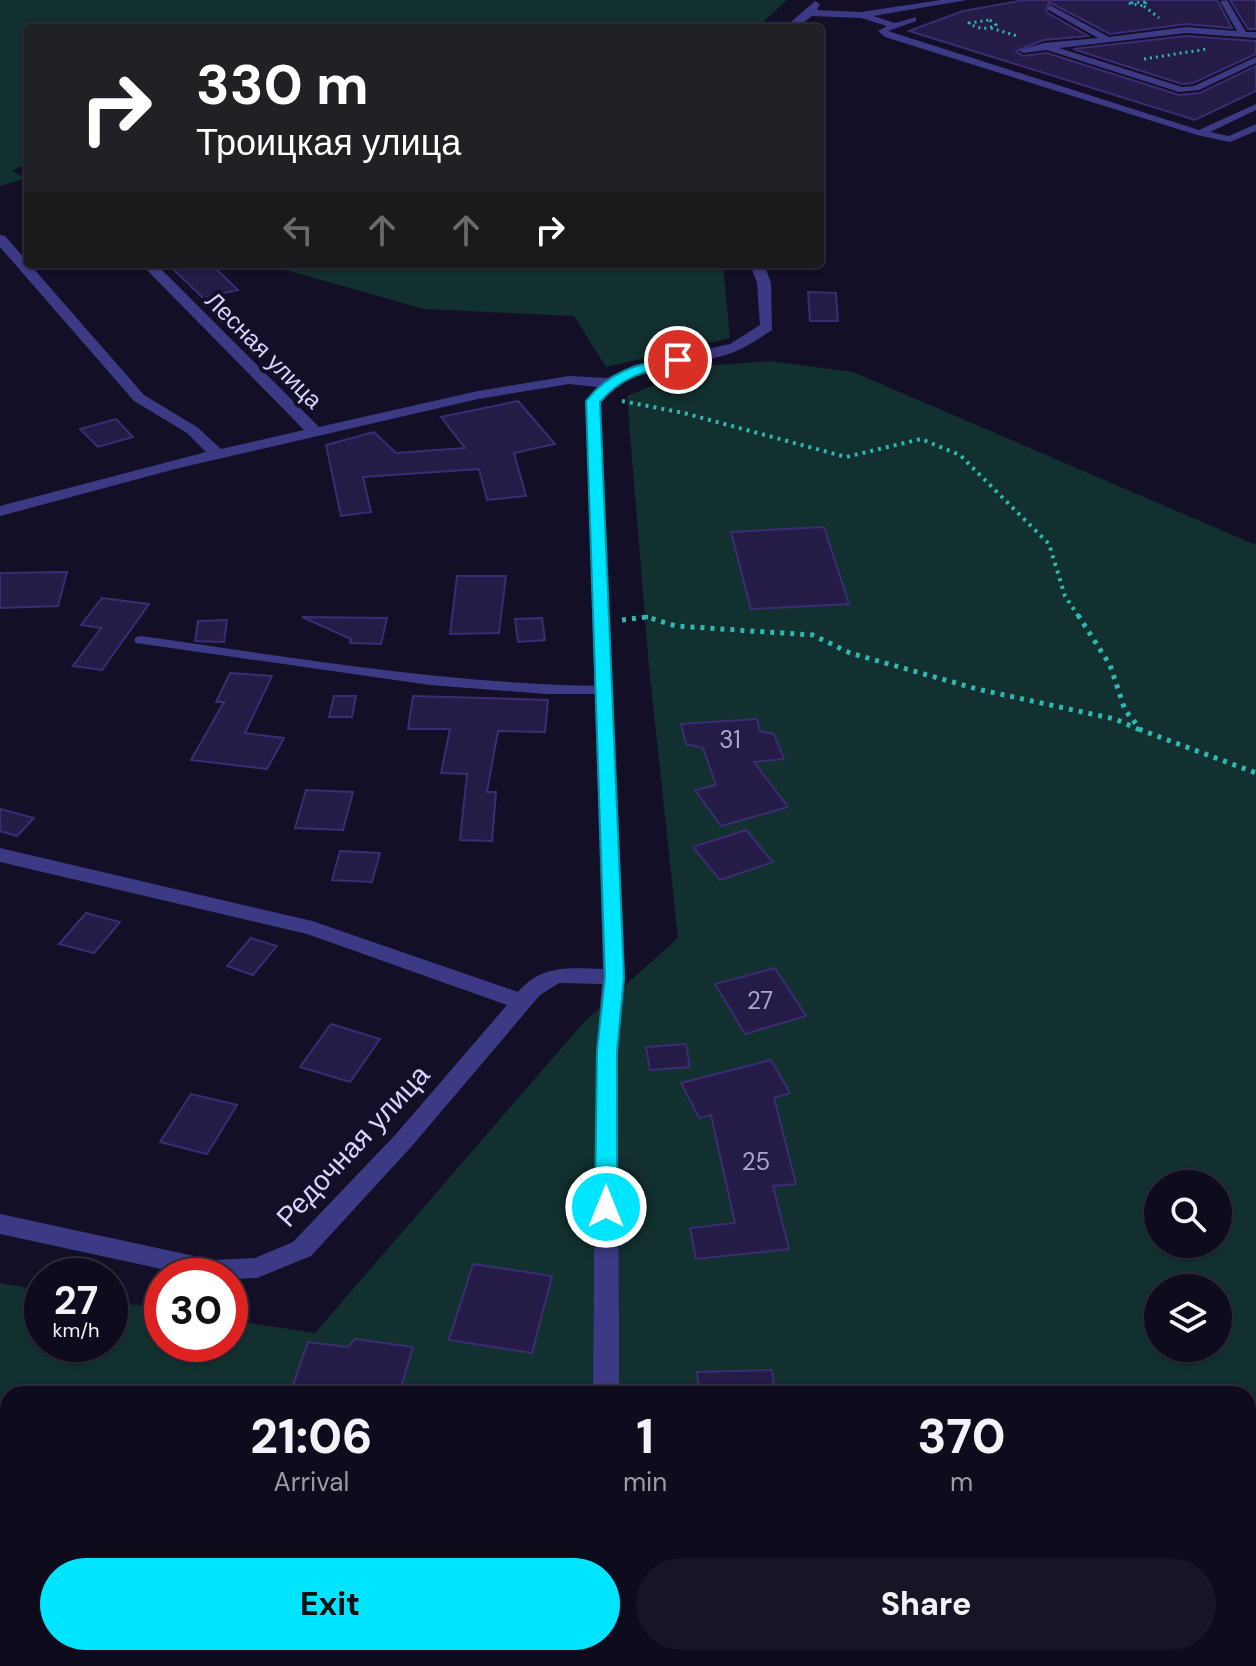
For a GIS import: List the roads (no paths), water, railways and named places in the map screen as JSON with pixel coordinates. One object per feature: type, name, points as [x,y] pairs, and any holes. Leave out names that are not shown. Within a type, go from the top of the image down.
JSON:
[{"type":"street","points":[[795,24],[810,13],[817,0]]},
{"type":"street","points":[[810,13],[861,15],[962,0]]},
{"type":"street","points":[[0,239],[24,266]]},
{"type":"street","points":[[25,268],[139,398],[192,430],[218,455]]},
{"type":"street","name":"Лесная улица","points":[[152,268],[316,433]]},
{"type":"street","points":[[606,1386],[607,1051],[614,977],[593,401],[609,383],[629,370],[735,347],[767,327],[764,283],[758,268]]},
{"type":"street","points":[[0,511],[218,455],[493,392],[569,380],[609,383]]},
{"type":"street","points":[[0,855],[312,928],[522,1002]]},
{"type":"street","name":"Редочная улица","points":[[0,1224],[213,1270],[257,1268],[302,1249],[404,1140],[532,990],[555,975],[614,977]]},
{"type":"lane","points":[[1224,1],[1243,34]]},
{"type":"lane","points":[[1050,7],[1106,39]]},
{"type":"lane","points":[[861,15],[895,26]]},
{"type":"lane","points":[[913,19],[883,33],[1200,133],[1230,139],[1256,127]]},
{"type":"lane","points":[[1023,50],[1043,45],[1186,30],[1256,35]]},
{"type":"lane","points":[[1043,45],[1182,90],[1256,60]]},
{"type":"lane","points":[[985,65],[1000,59]]},
{"type":"lane","points":[[1208,82],[1221,86]]},
{"type":"lane","points":[[1200,133],[1256,107]]},
{"type":"lane","points":[[141,640],[383,677],[553,691],[604,690]]}]
